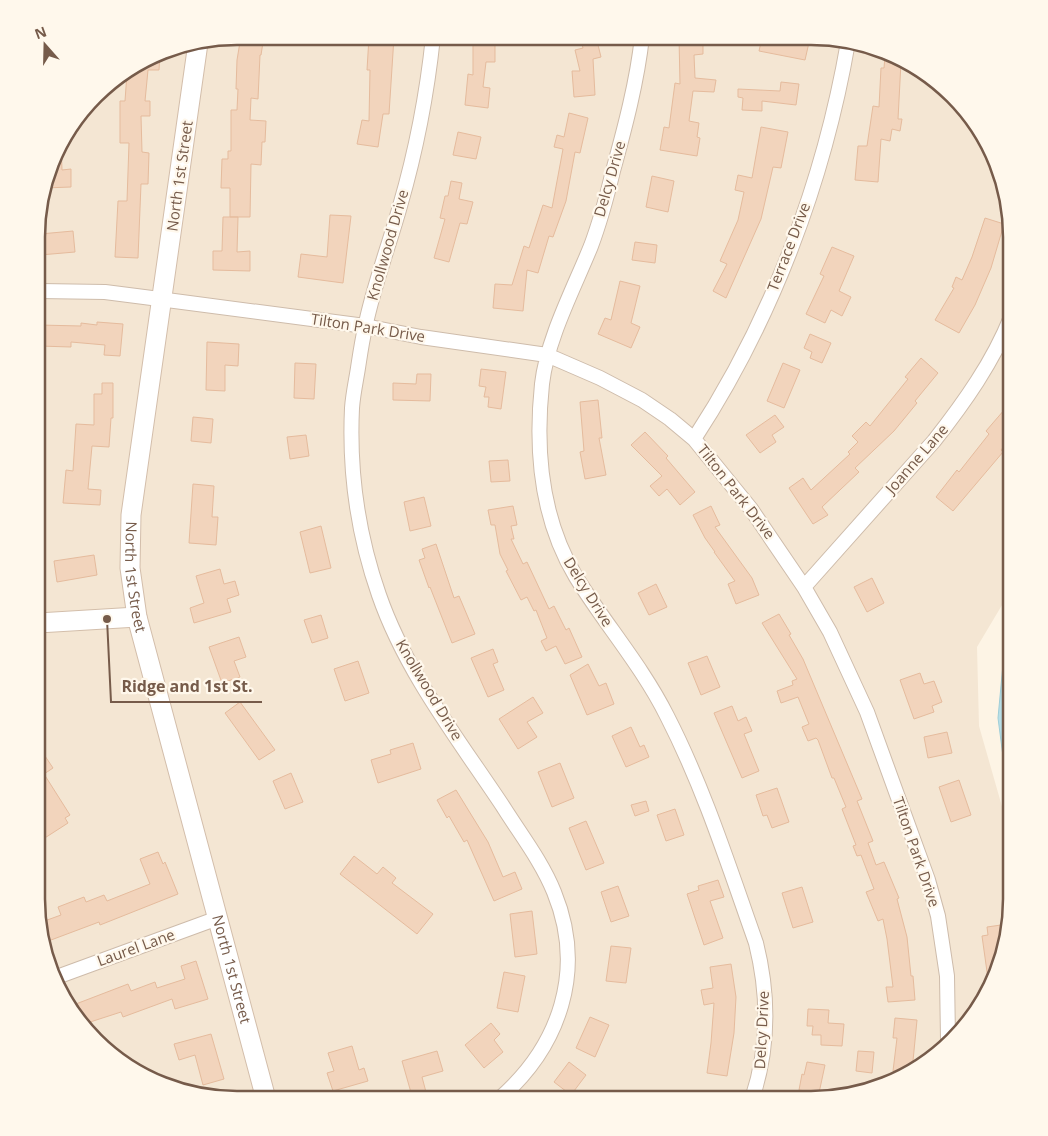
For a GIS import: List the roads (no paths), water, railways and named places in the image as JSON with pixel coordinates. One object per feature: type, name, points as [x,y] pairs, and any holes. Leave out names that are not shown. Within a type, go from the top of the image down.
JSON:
[{"type":"street","name":"Knollwood Drive","points":[[432,45],[429,79],[414,153],[401,205],[365,326],[352,406],[352,457],[357,508],[366,551],[378,593],[388,618],[413,670],[520,831],[546,876],[554,892],[563,922],[568,958],[562,1004],[555,1026],[546,1044],[528,1071],[509,1091]]},
{"type":"street","name":"Delcy Drive","points":[[640,45],[624,130],[592,243],[547,355],[539,421],[539,452],[544,490],[554,528],[574,574],[656,694],[668,718],[702,792],[756,943],[762,966],[766,1002],[763,1058],[755,1091]]},
{"type":"street","name":"North 1st Street","points":[[197,49],[131,515],[130,568],[137,618],[264,1091]]},
{"type":"street","name":"Terrace Drive","points":[[694,439],[718,402],[777,284],[802,218],[834,114],[847,49]]},
{"type":"street","name":"Tilton Park Drive","points":[[45,291],[106,292],[365,326],[421,337],[547,355],[600,378],[642,400],[694,439],[751,509],[804,587],[830,632],[867,712],[928,880],[941,931],[946,976],[948,1034]]},
{"type":"street","name":"Joanne Lane","points":[[804,587],[954,416],[986,367],[1003,333]]},
{"type":"street","points":[[45,623],[137,618]]},
{"type":"street","name":"Laurel Lane","points":[[61,975],[218,918]]},
{"type":"water","points":[[1003,664],[1003,756],[998,718]]},
{"type":"place","name":"Ridge and 1st St.","points":[[107,619]]}]
